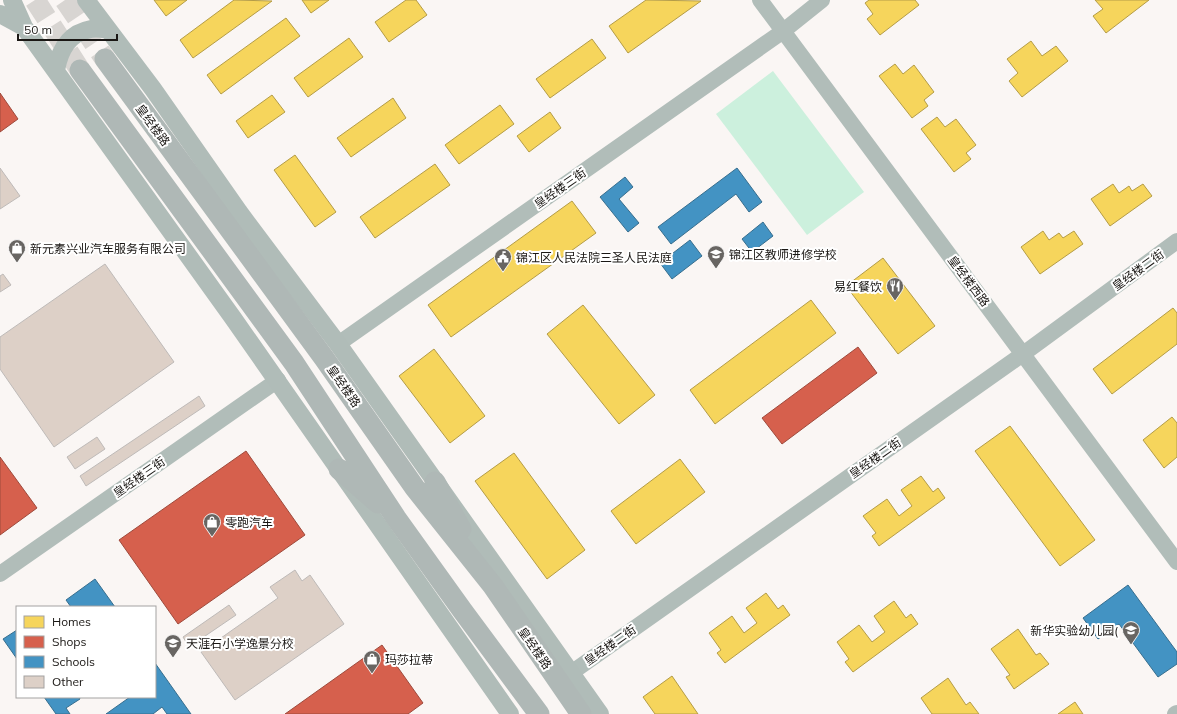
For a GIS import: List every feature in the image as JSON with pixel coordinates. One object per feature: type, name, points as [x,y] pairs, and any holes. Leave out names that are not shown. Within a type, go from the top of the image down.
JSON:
[{"type":"highway","name":"皇经楼路","points":[[105,59],[324,358],[415,488],[493,586],[582,714]]},
{"type":"highway","points":[[80,70],[294,363],[396,518],[462,610],[540,714]]},
{"type":"highway","points":[[339,469],[396,518]]},
{"type":"highway","points":[[435,482],[493,586]]},
{"type":"main road","points":[[12,0],[24,27],[278,380],[510,714]]},
{"type":"main road","points":[[92,4],[108,30],[153,89],[239,212],[338,344],[600,714]]},
{"type":"main road","points":[[0,14],[24,27]]},
{"type":"main road","points":[[56,70],[62,49],[71,38],[79,33],[93,28],[108,30]]},
{"type":"street","name":"皇经楼西路","points":[[760,0],[782,32],[1024,354],[1177,562]]},
{"type":"street","name":"皇经楼三街","points":[[338,344],[782,32],[822,0]]},
{"type":"street","name":"皇经楼二街","points":[[571,673],[1024,354],[1177,241]]},
{"type":"street","name":"皇经楼三街","points":[[0,574],[278,380]]},
{"type":"green space","points":[[773,71],[864,192],[807,235],[716,114]]},
{"type":"building: Homes","points":[[154,0],[187,0],[166,16]]},
{"type":"building: Homes","points":[[234,0],[272,1],[193,58],[180,40]]},
{"type":"building: Homes","points":[[302,0],[329,0],[311,13]]},
{"type":"building: Homes","points":[[406,0],[416,0],[427,15],[389,42],[375,22]]},
{"type":"building: Homes","points":[[646,0],[701,1],[628,53],[609,26]]},
{"type":"building: Homes","points":[[869,0],[915,0],[919,5],[880,35],[867,19],[873,14],[865,3]]},
{"type":"building: Homes","points":[[1095,0],[1149,0],[1106,33],[1093,16],[1103,9]]},
{"type":"building: Homes","points":[[286,18],[300,36],[221,94],[207,75]]},
{"type":"building: Homes","points":[[349,38],[363,57],[308,97],[294,78]]},
{"type":"building: Homes","points":[[592,39],[606,58],[550,98],[536,79]]},
{"type":"building: Homes","points":[[1031,41],[1042,56],[1056,46],[1068,61],[1022,97],[1009,81],[1018,73],[1007,59]]},
{"type":"building: Homes","points":[[895,64],[903,74],[914,65],[934,92],[924,100],[928,106],[912,118],[879,76]]},
{"type":"building: Homes","points":[[272,95],[285,112],[248,138],[236,121]]},
{"type":"building: Homes","points":[[393,98],[406,118],[351,157],[337,138]]},
{"type":"building: Homes","points":[[500,105],[514,124],[459,164],[445,145]]},
{"type":"building: Homes","points":[[550,112],[561,128],[529,152],[517,136]]},
{"type":"building: Homes","points":[[937,117],[945,127],[956,119],[976,145],[966,153],[971,159],[954,172],[921,129]]},
{"type":"building: Homes","points":[[295,155],[336,212],[315,227],[274,170]]},
{"type":"building: Homes","points":[[435,164],[450,185],[375,238],[360,217]]},
{"type":"building: Homes","points":[[1113,184],[1119,193],[1129,186],[1132,191],[1143,184],[1152,196],[1110,226],[1091,199]]},
{"type":"building: Homes","points":[[572,201],[596,233],[451,337],[428,305]]},
{"type":"building: Homes","points":[[1043,231],[1049,240],[1059,233],[1063,238],[1074,231],[1083,244],[1040,274],[1021,247]]},
{"type":"building: Homes","points":[[883,258],[935,326],[898,354],[846,286]]},
{"type":"building: Homes","points":[[811,300],[836,333],[715,424],[690,390]]},
{"type":"building: Homes","points":[[583,305],[655,395],[619,424],[547,334]]},
{"type":"building: Homes","points":[[1173,308],[1177,313],[1177,344],[1112,394],[1093,369]]},
{"type":"building: Homes","points":[[434,349],[485,416],[450,443],[399,376]]},
{"type":"building: Homes","points":[[1172,417],[1177,423],[1177,457],[1164,468],[1143,440]]},
{"type":"building: Homes","points":[[1010,426],[1095,540],[1060,566],[975,451]]},
{"type":"building: Homes","points":[[514,453],[585,550],[547,579],[475,481]]},
{"type":"building: Homes","points":[[680,459],[705,492],[636,544],[611,511]]},
{"type":"building: Homes","points":[[921,476],[933,492],[938,488],[945,498],[879,546],[872,536],[876,533],[863,516],[887,499],[899,516],[912,506],[901,490]]},
{"type":"building: Homes","points":[[766,593],[778,609],[783,605],[790,615],[725,663],[717,653],[721,650],[709,633],[732,616],[744,633],[757,623],[746,608]]},
{"type":"building: Homes","points":[[894,601],[906,618],[911,614],[918,624],[853,672],[845,662],[849,659],[837,642],[859,625],[872,642],[885,632],[874,616]]},
{"type":"building: Homes","points":[[1018,629],[1036,655],[1040,653],[1049,664],[1014,689],[1006,677],[1010,675],[991,649]]},
{"type":"building: Homes","points":[[672,676],[698,714],[655,714],[643,697]]},
{"type":"building: Homes","points":[[948,678],[966,705],[970,702],[979,714],[932,714],[921,698]]},
{"type":"building: Homes","points":[[1075,702],[1083,714],[1058,714]]},
{"type":"building: Shops","points":[[0,93],[18,119],[0,132]]},
{"type":"building: Shops","points":[[858,347],[877,373],[782,444],[762,418]]},
{"type":"building: Shops","name":"零跑汽车","points":[[246,451],[305,535],[178,624],[119,540]]},
{"type":"building: Shops","points":[[0,457],[37,508],[0,535]]},
{"type":"building: Shops","name":"玛莎拉蒂","points":[[382,645],[423,703],[408,714],[285,714]]},
{"type":"building: Schools","points":[[737,168],[762,202],[749,212],[736,194],[671,244],[658,227]]},
{"type":"building: Schools","points":[[625,177],[633,187],[619,199],[639,223],[628,232],[600,197]]},
{"type":"building: Schools","points":[[763,222],[773,236],[752,252],[742,239]]},
{"type":"building: Schools","points":[[690,240],[702,256],[672,279],[660,263]]},
{"type":"building: Schools","points":[[95,579],[114,606],[70,606],[66,600]]},
{"type":"building: Schools","points":[[1128,585],[1177,652],[1177,664],[1158,677],[1119,624],[1098,639],[1083,618]]},
{"type":"building: Schools","points":[[16,631],[16,658],[3,639]]},
{"type":"building: Schools","points":[[156,664],[191,714],[167,714],[162,707],[153,714],[106,714],[129,698],[156,698]]},
{"type":"building: Schools","points":[[45,698],[80,698],[66,708],[70,714],[56,714]]},
{"type":"building: Other","points":[[0,168],[20,196],[0,209]]},
{"type":"building: Other","points":[[105,264],[174,362],[54,447],[0,369],[0,337]]},
{"type":"building: Other","points":[[3,274],[11,285],[0,292],[0,276]]},
{"type":"building: Other","points":[[199,396],[205,406],[86,486],[80,476]]},
{"type":"building: Other","points":[[97,437],[105,449],[75,469],[67,457]]},
{"type":"building: Other","points":[[295,570],[302,581],[310,575],[344,624],[235,700],[201,652],[278,598],[270,587]]},
{"type":"building: Other","points":[[229,605],[236,615],[189,647],[183,637]]},
{"type":"tunnel","points":[[35,0],[80,70]]},
{"type":"tunnel","points":[[65,0],[105,59]]},
{"type":"place","name":"新元素兴业汽车服务有限公司","points":[[17,263]]},
{"type":"place","name":"锦江区教师进修学校","points":[[716,269]]},
{"type":"place","name":"锦江区人民法院三圣人民法庭","points":[[503,272]]},
{"type":"place","name":"易红餐饮","points":[[895,301]]},
{"type":"place","name":"零跑汽车","points":[[212,537]]},
{"type":"place","name":"新华实验幼儿园(","points":[[1131,645]]},
{"type":"place","name":"天涯石小学逸景分校","points":[[173,658]]},
{"type":"place","name":"玛莎拉蒂","points":[[372,674]]}]
